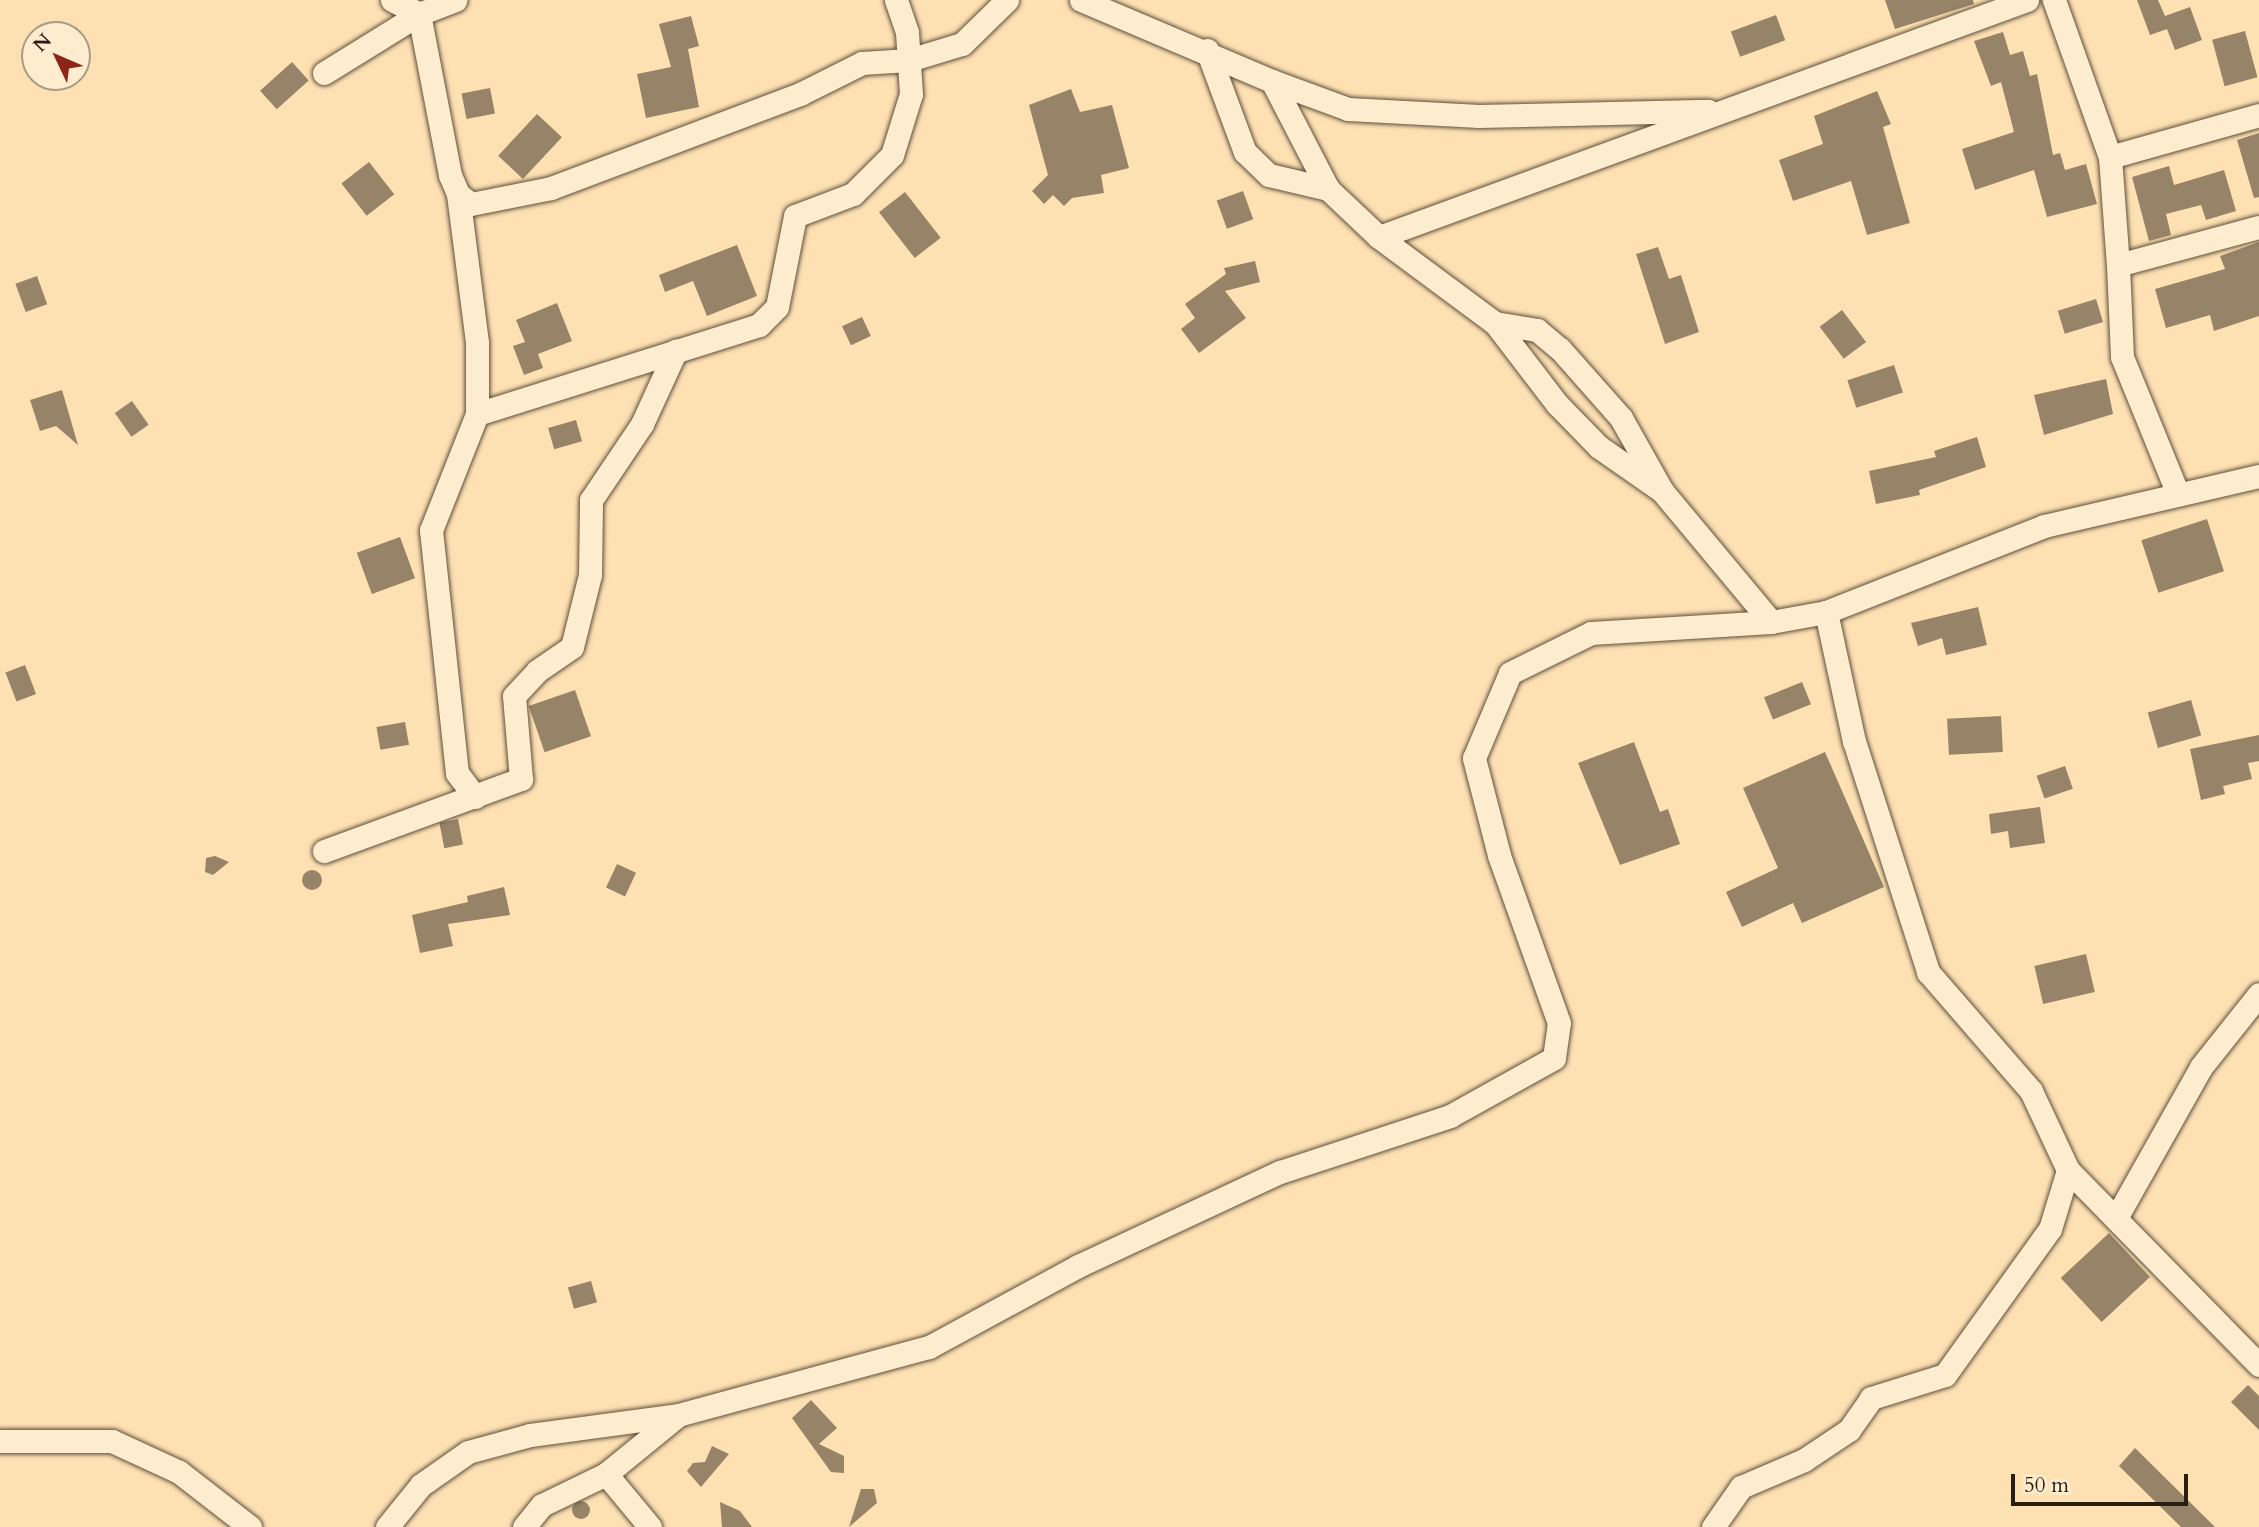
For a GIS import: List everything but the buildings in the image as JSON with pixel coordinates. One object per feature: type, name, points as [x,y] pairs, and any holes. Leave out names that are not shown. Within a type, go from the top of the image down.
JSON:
[{"type":"street","points":[[392,0],[419,14]]},
{"type":"street","points":[[324,73],[419,14],[455,0]]},
{"type":"street","points":[[477,414],[759,325],[777,307],[795,216],[853,194],[892,155],[911,94],[909,60],[896,0]]},
{"type":"street","points":[[458,194],[471,204],[551,188],[800,94],[862,63],[909,60],[962,44],[1007,0]]},
{"type":"street","points":[[1081,0],[1160,38],[1207,50],[1272,81],[1360,110],[1479,116],[1725,111]]},
{"type":"street","points":[[1379,237],[2027,0]]},
{"type":"street","points":[[2054,0],[2110,157],[2122,357],[2178,494]]},
{"type":"street","points":[[419,14],[458,194],[477,343],[477,414],[432,530],[457,773],[475,797]]},
{"type":"street","points":[[1207,50],[1245,152],[1269,175],[1328,189]]},
{"type":"street","points":[[1272,81],[1328,189],[1379,237],[1495,323],[1557,404],[1600,447],[1662,491]]},
{"type":"street","points":[[2110,157],[2259,115]]},
{"type":"street","points":[[2118,265],[2259,227]]},
{"type":"street","points":[[1495,323],[1537,330],[1560,349],[1621,418],[1662,491],[1771,622]]},
{"type":"street","points":[[324,851],[521,779],[514,695],[537,671],[572,647],[590,575],[590,500],[642,424],[676,350]]},
{"type":"street","points":[[387,1527],[421,1485],[468,1452],[530,1435],[678,1415],[929,1348],[1078,1266],[1280,1172],[1450,1116],[1554,1058],[1559,1023],[1499,855],[1474,758],[1510,673],[1591,633],[1771,622],[1826,612],[2044,526],[2259,476]]},
{"type":"street","points":[[1826,612],[1854,741],[1928,972],[2031,1091],[2068,1170],[2259,1365]]},
{"type":"street","points":[[2116,1218],[2201,1067],[2259,994]]},
{"type":"street","points":[[1713,1527],[1741,1487],[1804,1460],[1849,1430],[1871,1398],[1945,1375],[2050,1229],[2068,1170]]},
{"type":"street","points":[[524,1527],[542,1504],[606,1474],[678,1415]]},
{"type":"street","points":[[0,1441],[111,1441],[179,1472],[250,1527]]},
{"type":"street","points":[[606,1474],[650,1527]]}]
